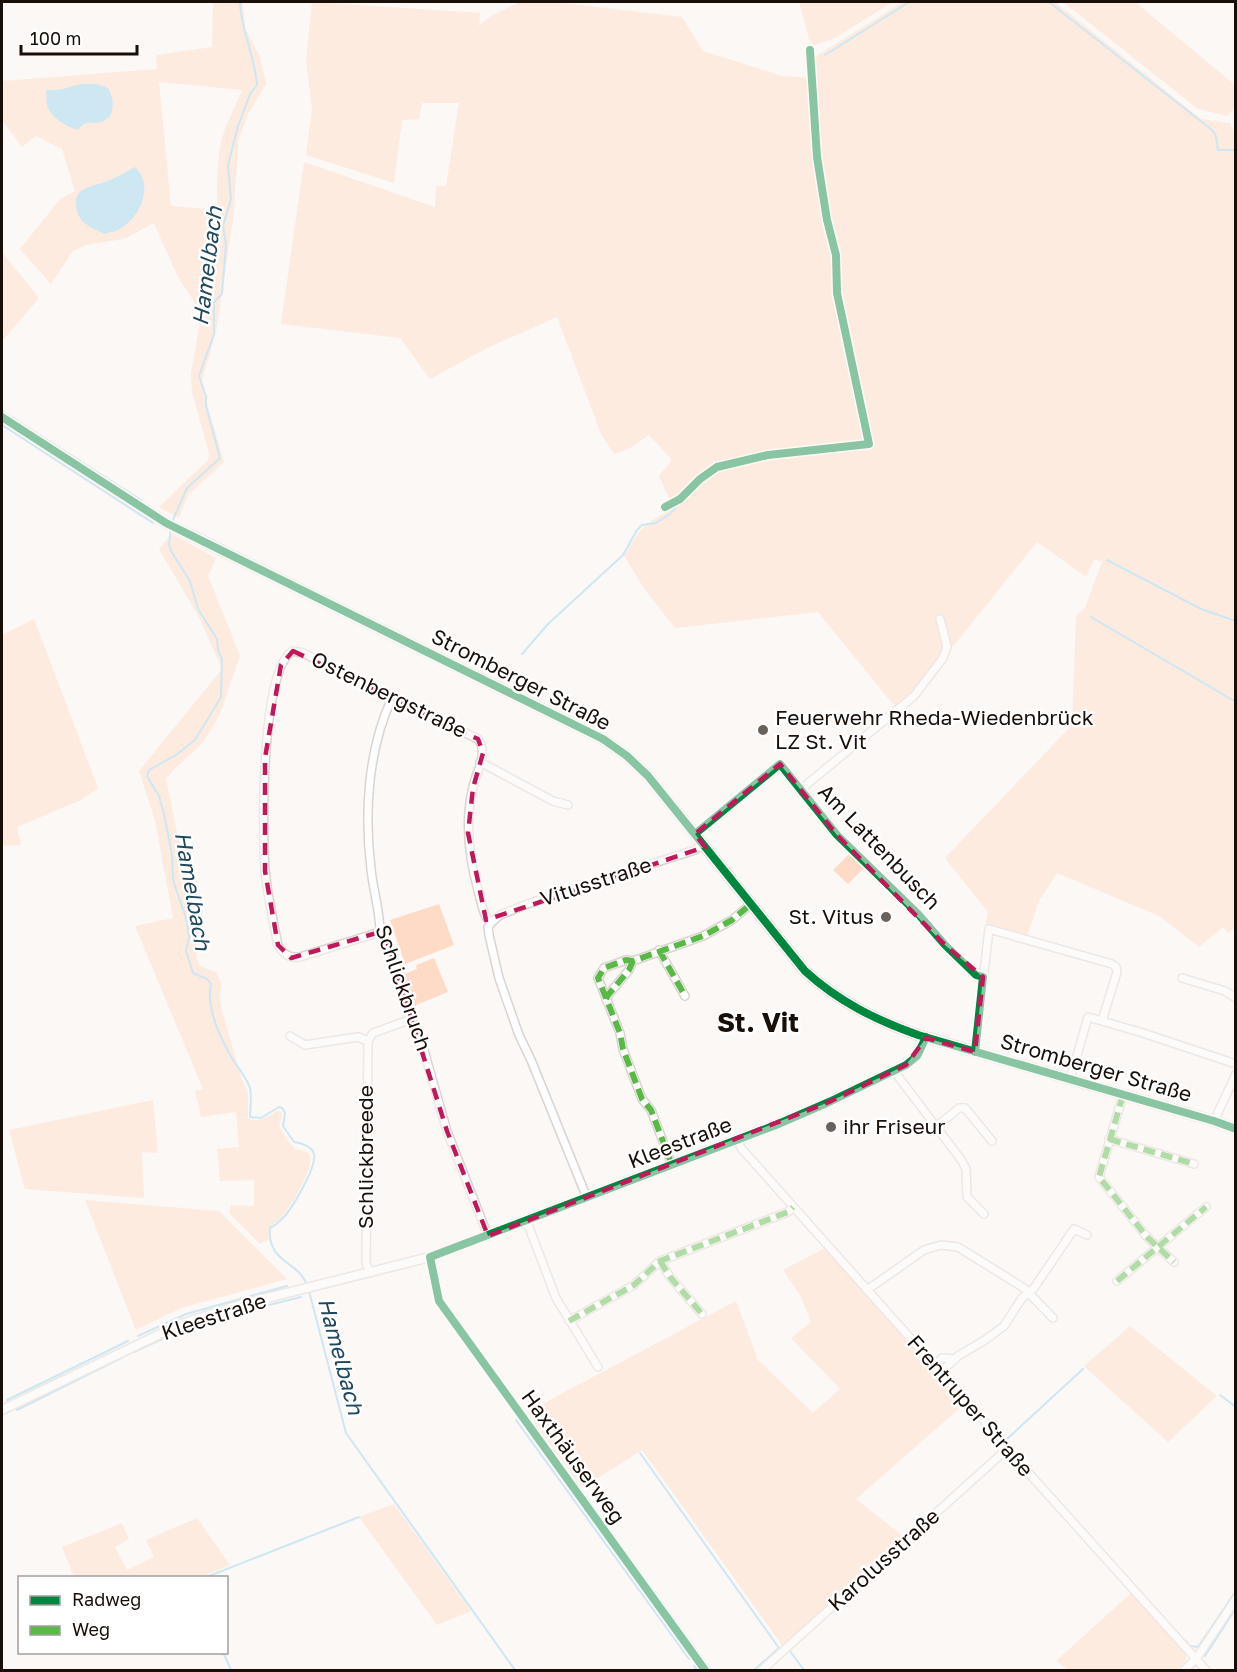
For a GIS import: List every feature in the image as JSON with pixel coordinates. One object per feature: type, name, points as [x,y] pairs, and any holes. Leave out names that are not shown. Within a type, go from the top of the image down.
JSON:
[{"type":"main road","name":"Stromberger Straße","points":[[2,417],[166,523],[603,739],[627,756],[648,776],[805,971],[828,991],[881,1022],[975,1052],[1214,1121],[1236,1130]]},
{"type":"street","points":[[800,790],[914,696],[943,658],[947,647],[940,619]]},
{"type":"street","name":"Ostenbergstraße","points":[[380,932],[291,958],[282,953],[276,939],[265,871],[262,813],[265,758],[273,698],[281,665],[290,653],[303,653],[478,739],[482,745],[483,753],[472,788],[468,833],[475,879],[486,918],[491,923],[488,927],[489,935],[509,1009],[587,1198]]},
{"type":"street","name":"Schlickbruch","points":[[392,698],[377,741],[368,810],[371,870],[380,932],[387,941],[411,1005],[409,1020],[417,1026],[447,1131],[488,1236]]},
{"type":"street","name":"Ostenbergstraße","points":[[480,762],[553,801],[568,805]]},
{"type":"street","name":"Am Lattenbusch","points":[[695,834],[780,764],[837,835],[919,915],[945,945],[976,975],[983,977]]},
{"type":"street","name":"Vitusstraße","points":[[491,923],[500,915],[530,903],[695,850],[703,844]]},
{"type":"street","points":[[672,1165],[651,1110],[642,1099],[626,1059],[620,1033],[598,978],[604,968],[626,960],[633,961],[703,936],[732,920],[751,904]]},
{"type":"street","points":[[975,1052],[989,928],[1116,967],[1117,972],[1102,1021]]},
{"type":"street","points":[[659,950],[685,996]]},
{"type":"street","points":[[606,999],[629,970],[633,961]]},
{"type":"street","points":[[1182,978],[1225,991],[1236,998]]},
{"type":"street","points":[[1070,1080],[1088,1017],[1236,1064]]},
{"type":"street","points":[[290,1036],[305,1045],[358,1037],[368,1041],[372,1033],[409,1020]]},
{"type":"street","name":"Kleestraße","points":[[2,1410],[181,1324],[243,1304],[429,1257],[737,1140],[829,1102],[906,1065],[917,1056],[926,1037]]},
{"type":"street","name":"Schlickbreede","points":[[368,1041],[366,1256],[370,1273]]},
{"type":"street","points":[[894,1071],[962,1161],[966,1169],[967,1197],[984,1214]]},
{"type":"street","points":[[1214,1121],[1236,1074]]},
{"type":"street","points":[[1123,1095],[1099,1177],[1147,1237],[1174,1262]]},
{"type":"street","points":[[936,1127],[959,1107],[965,1108],[992,1141]]},
{"type":"street","points":[[1109,1139],[1194,1164]]},
{"type":"street","name":"Frentruper Straße","points":[[737,1140],[741,1148],[793,1207],[1206,1671]]},
{"type":"street","points":[[569,1321],[634,1286],[660,1261],[788,1212],[793,1207]]},
{"type":"street","points":[[1117,1281],[1206,1207]]},
{"type":"street","points":[[527,1221],[556,1298],[598,1367]]},
{"type":"street","points":[[941,1372],[955,1359],[1004,1326],[1022,1298],[1034,1288],[1074,1229],[1087,1235]]},
{"type":"street","points":[[867,1290],[924,1250],[941,1245],[958,1247],[1029,1292],[1053,1318]]},
{"type":"street","name":"Haxthäuserweg","points":[[429,1257],[439,1301],[705,1671]]},
{"type":"street","points":[[660,1261],[670,1277],[702,1314]]},
{"type":"street","points":[[935,1365],[942,1358],[955,1359]]},
{"type":"street","name":"Karolusstraße","points":[[762,1671],[1007,1449]]},
{"type":"street","points":[[1184,1671],[1196,1659],[1236,1599]]},
{"type":"highlighted area","points":[[293,651],[478,739],[483,753],[473,788],[468,833],[486,920],[705,847],[695,834],[780,764],[837,835],[945,945],[983,977],[975,1052],[926,1038],[906,1065],[829,1102],[488,1236],[447,1131],[387,941],[380,932],[291,958],[278,945],[265,871],[265,758],[281,665]]},
{"type":"shaded area","points":[[213,2],[243,2],[245,28],[260,57],[266,84],[248,114],[238,141],[234,211],[216,333],[201,383],[224,462],[188,495],[179,518],[159,507],[208,460],[209,453],[192,392],[191,373],[200,323],[198,312],[178,277],[154,223],[124,239],[86,245],[73,251],[51,284],[20,249],[60,199],[75,191],[62,149],[36,136],[22,147],[2,120],[2,81],[157,69],[156,55],[212,47]],"holes":[[[159,82],[242,90],[221,143],[217,176],[218,210],[171,206]],[[70,87],[101,122],[83,123],[46,90]]]},
{"type":"shaded area","points":[[312,2],[480,13],[479,26],[491,16],[520,2],[554,2],[682,17],[703,51],[782,76],[811,78],[810,60],[903,2],[1055,2],[1201,119],[1230,123],[1235,134],[1235,928],[1228,933],[1223,927],[1199,947],[1159,916],[1057,873],[1039,901],[1027,936],[986,924],[988,912],[945,858],[1072,725],[1076,616],[1085,608],[1102,562],[1094,559],[1086,577],[1037,542],[955,644],[896,708],[818,612],[675,628],[645,590],[624,556],[644,527],[673,508],[659,476],[672,460],[649,435],[630,448],[614,454],[601,434],[557,317],[487,348],[430,379],[400,338],[281,324],[304,162],[435,207],[436,186],[446,186],[459,103],[422,103],[419,119],[402,120],[394,183],[306,155],[312,109],[306,60]]},
{"type":"shaded area","points":[[799,2],[893,2],[833,39],[814,45],[809,39]]},
{"type":"shaded area","points":[[1063,2],[1135,2],[1235,85],[1235,106],[1228,116],[1198,109]]},
{"type":"shaded area","points":[[2,252],[39,298],[4,339],[2,338]]},
{"type":"shaded area","points":[[172,534],[216,558],[208,576],[240,656],[213,727],[204,741],[166,779],[200,943],[196,956],[200,966],[216,972],[221,983],[219,999],[241,1077],[248,1092],[248,1118],[260,1120],[280,1111],[282,1115],[279,1126],[287,1139],[296,1149],[308,1153],[310,1159],[306,1176],[296,1196],[281,1218],[270,1227],[269,1240],[260,1244],[229,1213],[231,1205],[254,1206],[254,1180],[220,1181],[217,1149],[239,1147],[236,1112],[201,1117],[195,1091],[203,1089],[135,926],[173,918],[155,820],[139,771],[222,669],[200,619],[159,549]]},
{"type":"shaded area","points":[[34,619],[98,788],[81,800],[17,827],[21,845],[4,846],[2,840],[2,635]]},
{"type":"shaded area","points":[[851,852],[865,867],[848,884],[833,870]]},
{"type":"shaded area","points":[[439,904],[454,945],[405,964],[390,920]]},
{"type":"shaded area","points":[[434,958],[448,992],[416,1005],[405,974],[417,969],[416,965]]},
{"type":"shaded area","points":[[153,1100],[158,1153],[142,1152],[144,1198],[25,1189],[9,1130]]},
{"type":"shaded area","points":[[85,1200],[219,1211],[287,1279],[181,1308],[136,1330]]},
{"type":"shaded area","points":[[825,1248],[963,1405],[856,1499],[904,1537],[784,1648],[642,1450],[582,1488],[527,1412],[736,1301],[758,1360],[813,1413],[840,1389],[791,1338],[811,1322],[800,1295],[783,1270]]},
{"type":"shaded area","points":[[1130,1326],[1217,1396],[1168,1442],[1084,1366]]},
{"type":"shaded area","points":[[394,1504],[471,1611],[437,1625],[359,1517]]},
{"type":"shaded area","points":[[197,1518],[230,1565],[203,1576],[74,1576],[62,1547],[122,1523],[129,1539],[115,1547],[127,1570],[154,1557],[146,1540]]},
{"type":"shaded area","points":[[1131,1593],[1186,1653],[1186,1661],[1176,1670],[1068,1670],[1056,1661]]},
{"type":"water","points":[[81,84],[96,84],[108,88],[113,105],[110,117],[101,122],[87,123],[78,130],[64,124],[52,114],[47,105],[46,90],[59,90]]},
{"type":"water","points":[[135,167],[141,174],[144,192],[138,210],[126,225],[105,234],[90,227],[79,217],[76,199],[81,191]]},
{"type":"waterway","name":"Hamelbach","points":[[172,522],[187,488],[220,458],[206,406],[206,396],[199,376],[214,334],[214,302],[222,294],[226,245],[223,226],[231,199],[228,165],[238,126],[250,94],[257,85],[240,2]]},
{"type":"waterway","points":[[825,55],[909,2]]},
{"type":"waterway","points":[[1049,2],[1212,130],[1216,136],[1218,150],[1236,150]]},
{"type":"waterway","points":[[2,411],[141,500]]},
{"type":"waterway","points":[[2,425],[153,523]]},
{"type":"waterway","points":[[522,654],[548,624],[623,555],[642,525],[656,523],[671,513],[685,497]]},
{"type":"waterway","name":"Hamelbach","points":[[171,527],[169,544],[171,551],[190,581],[198,609],[217,639],[222,659],[221,697],[195,740],[176,755],[149,770],[147,776],[159,796],[164,814],[172,855],[173,880],[186,918],[189,937],[186,951],[193,973],[207,979],[211,984],[210,1003],[215,1023],[228,1051],[250,1088],[250,1117],[261,1118],[279,1107],[282,1108],[285,1113],[283,1126],[294,1142],[308,1147],[314,1154],[312,1169],[297,1199],[281,1220],[270,1228],[270,1240],[274,1249],[298,1271],[307,1286]]},
{"type":"waterway","points":[[192,530],[489,678]]},
{"type":"waterway","points":[[1107,560],[1201,609],[1236,621]]},
{"type":"waterway","points":[[1091,617],[1236,702]]},
{"type":"waterway","points":[[138,1336],[186,1314],[287,1286]]},
{"type":"waterway","name":"Hamelbach","points":[[309,1291],[346,1433],[515,1670]]},
{"type":"waterway","points":[[205,1321],[301,1297]]},
{"type":"waterway","points":[[134,1352],[194,1324]]},
{"type":"waterway","points":[[7,1400],[128,1341]]},
{"type":"waterway","points":[[17,1410],[123,1357]]},
{"type":"waterway","points":[[1007,1439],[1083,1369]]},
{"type":"waterway","points":[[1220,1395],[1236,1407]]},
{"type":"waterway","points":[[528,1417],[711,1670]]},
{"type":"waterway","points":[[516,1420],[689,1659]]},
{"type":"waterway","points":[[640,1453],[779,1648],[754,1670]]},
{"type":"waterway","points":[[209,1576],[359,1517]]},
{"type":"waterway","points":[[1186,1641],[1190,1646],[1198,1647],[1236,1591]]},
{"type":"waterway","points":[[1205,1656],[1236,1608]]},
{"type":"waterway","points":[[789,1650],[804,1670]]},
{"type":"waterway","points":[[224,1654],[231,1670]]},
{"type":"waterway","points":[[694,1666],[697,1670]]},
{"type":"marked path","points":[[672,1165],[651,1110],[642,1099],[623,1049],[620,1033],[598,978],[604,968],[626,960],[633,961],[703,936],[732,920],[751,904]]},
{"type":"marked path","points":[[659,950],[685,996]]},
{"type":"marked path","points":[[606,999],[629,970],[633,961]]},
{"type":"marked path","points":[[1123,1095],[1099,1177],[1147,1237],[1174,1262]]},
{"type":"marked path","points":[[1109,1139],[1194,1164]]},
{"type":"marked path","points":[[569,1321],[634,1285],[660,1261],[788,1212],[793,1207]]},
{"type":"marked path","points":[[1117,1281],[1206,1207]]},
{"type":"marked path","points":[[660,1261],[670,1277],[702,1314]]},
{"type":"cycle path","points":[[665,507],[680,499],[700,479],[717,467],[768,455],[869,444],[837,293],[836,255],[827,220],[817,157],[810,50]]},
{"type":"cycle path","points":[[2,417],[166,523],[603,739],[627,756],[648,776],[805,971],[831,992],[858,1009],[918,1035],[1236,1129]]},
{"type":"cycle path","points":[[695,834],[780,764],[837,835],[919,915],[945,945],[976,975],[983,977],[975,1052]]},
{"type":"cycle path","points":[[705,1670],[439,1301],[430,1257],[776,1125],[829,1102],[906,1065],[917,1056],[926,1037]]},
{"type":"place","name":"Feuerwehr Rheda-Wiedenbrück LZ St. Vit","points":[[763,730]]},
{"type":"place","name":"St. Vitus","points":[[886,917]]},
{"type":"place","name":"ihr Friseur","points":[[831,1127]]},
{"type":"district","name":"St. Vit","points":[[758,1023]]}]
